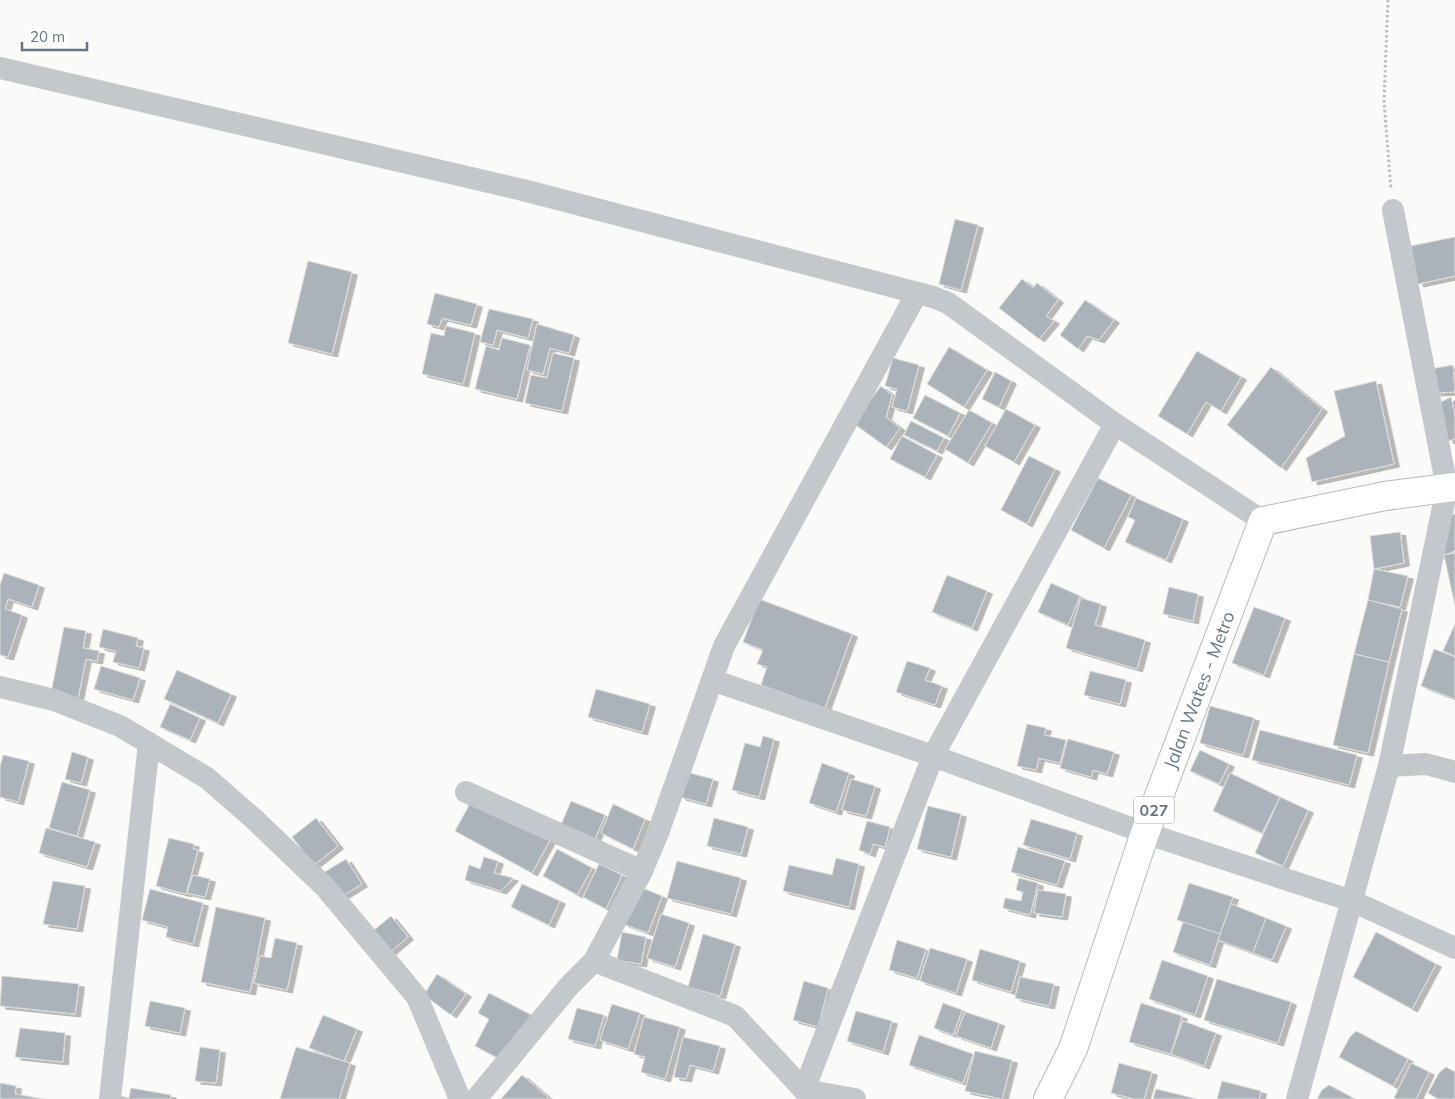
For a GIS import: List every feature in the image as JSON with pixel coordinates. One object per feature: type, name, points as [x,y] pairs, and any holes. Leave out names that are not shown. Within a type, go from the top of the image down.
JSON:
[{"type":"main road","points":[[1263,521],[1385,496],[1451,488]]},
{"type":"main road","name":"Jalan Wates - Metro","points":[[1048,1099],[1072,1049],[1145,833],[1263,521]]},
{"type":"street","points":[[0,68],[523,190],[933,296],[948,303],[1115,424],[1263,521]]},
{"type":"street","points":[[1297,1099],[1389,766],[1451,488],[1393,210]]},
{"type":"street","points":[[476,1099],[569,986],[594,961],[642,871],[724,646],[917,293]]},
{"type":"street","points":[[804,1090],[933,756],[1115,424]]},
{"type":"street","points":[[712,680],[933,756],[1145,833],[1352,901],[1455,948]]},
{"type":"street","points":[[0,687],[54,700],[120,726],[207,778],[296,857],[325,888],[417,997],[460,1099]]},
{"type":"street","points":[[110,1099],[149,743]]},
{"type":"street","points":[[1389,766],[1426,764],[1455,772]]},
{"type":"street","points":[[466,792],[642,871]]},
{"type":"street","points":[[594,961],[735,1016],[804,1090],[855,1099]]},
{"type":"path","points":[[1388,0],[1384,101],[1393,210]]},
{"type":"building","points":[[955,219],[978,225],[961,290],[939,284]]},
{"type":"building","points":[[1455,237],[1455,276],[1418,284],[1411,246]]},
{"type":"building","points":[[308,261],[352,272],[332,354],[288,343]]},
{"type":"building","points":[[1022,279],[1033,288],[1037,283],[1058,300],[1046,316],[1054,321],[1039,339],[999,308]]},
{"type":"building","points":[[435,293],[477,304],[471,325],[442,318],[439,327],[427,324]]},
{"type":"building","points":[[1085,300],[1114,320],[1099,340],[1087,336],[1078,349],[1060,335]]},
{"type":"building","points":[[489,309],[533,319],[528,338],[497,330],[493,345],[480,342]]},
{"type":"building","points":[[537,324],[574,335],[569,353],[550,348],[543,374],[527,370]]},
{"type":"building","points":[[446,326],[475,333],[463,384],[422,374],[431,333],[444,336]]},
{"type":"building","points":[[502,338],[530,345],[517,399],[475,389],[486,346],[499,350]]},
{"type":"building","points":[[949,347],[987,370],[964,407],[927,384]]},
{"type":"building","points":[[1197,351],[1241,377],[1221,411],[1206,402],[1187,434],[1158,416]]},
{"type":"building","points":[[553,353],[574,358],[562,411],[525,403],[531,375],[547,378]]},
{"type":"building","points":[[893,358],[919,365],[907,411],[892,407],[897,389],[885,386]]},
{"type":"building","points":[[1453,365],[1455,392],[1435,393],[1431,369]]},
{"type":"building","points":[[1271,367],[1322,409],[1281,468],[1227,425]]},
{"type":"building","points":[[995,372],[1011,381],[999,407],[982,399]]},
{"type":"building","points":[[1376,381],[1394,464],[1312,482],[1306,458],[1345,436],[1334,391]]},
{"type":"building","points":[[881,386],[892,395],[886,417],[900,428],[886,447],[853,423]]},
{"type":"building","points":[[925,395],[960,413],[948,436],[913,418]]},
{"type":"building","points":[[1451,397],[1455,417],[1455,439],[1448,441],[1437,404]]},
{"type":"building","points":[[1006,409],[1035,425],[1014,462],[985,446]]},
{"type":"building","points":[[969,410],[992,423],[968,463],[945,449]]},
{"type":"building","points":[[911,421],[944,438],[937,451],[904,435]]},
{"type":"building","points":[[902,436],[937,455],[925,477],[890,459]]},
{"type":"building","points":[[1029,456],[1055,469],[1027,524],[1001,510]]},
{"type":"building","points":[[1098,478],[1131,495],[1104,548],[1071,530]]},
{"type":"building","points":[[1136,498],[1183,519],[1166,560],[1125,542],[1135,520],[1128,517]]},
{"type":"building","points":[[1455,514],[1455,551],[1444,555],[1442,515]]},
{"type":"building","points":[[1400,532],[1404,563],[1374,569],[1370,536]]},
{"type":"building","points":[[1455,553],[1455,606],[1444,555]]},
{"type":"building","points":[[1374,569],[1408,576],[1400,607],[1368,600]]},
{"type":"building","points":[[4,573],[39,585],[32,607],[8,599],[5,609],[22,615],[8,657],[0,655],[0,585]]},
{"type":"building","points":[[947,575],[987,591],[972,628],[932,612]]},
{"type":"building","points":[[1051,583],[1080,596],[1068,625],[1038,612]]},
{"type":"building","points":[[1169,587],[1198,594],[1193,621],[1163,614]]},
{"type":"building","points":[[1081,598],[1101,604],[1095,625],[1145,640],[1137,669],[1066,648]]},
{"type":"building","points":[[759,599],[852,634],[825,708],[761,685],[767,667],[757,664],[763,650],[743,642]]},
{"type":"building","points":[[1368,600],[1402,609],[1389,662],[1354,654]]},
{"type":"building","points":[[1254,607],[1285,618],[1264,675],[1232,663]]},
{"type":"building","points":[[1455,624],[1455,656],[1443,651]]},
{"type":"building","points":[[64,627],[86,631],[83,648],[99,651],[97,661],[86,659],[78,698],[51,693]]},
{"type":"building","points":[[103,629],[138,638],[136,646],[144,648],[139,668],[113,662],[116,651],[99,647]]},
{"type":"building","points":[[1434,649],[1455,657],[1455,699],[1421,686]]},
{"type":"building","points":[[1354,654],[1389,662],[1368,753],[1333,745]]},
{"type":"building","points":[[907,661],[930,668],[925,680],[942,686],[935,705],[896,692]]},
{"type":"building","points":[[101,666],[140,678],[133,700],[94,689]]},
{"type":"building","points":[[177,670],[231,694],[218,723],[164,699]]},
{"type":"building","points":[[1090,671],[1126,680],[1120,704],[1084,695]]},
{"type":"building","points":[[596,689],[650,704],[642,732],[588,717]]},
{"type":"building","points":[[170,704],[200,718],[190,740],[160,727]]},
{"type":"building","points":[[1210,706],[1254,718],[1243,755],[1200,743]]},
{"type":"building","points":[[1027,724],[1046,728],[1044,735],[1066,740],[1060,763],[1039,758],[1036,770],[1017,766]]},
{"type":"building","points":[[1260,730],[1357,755],[1349,785],[1252,760]]},
{"type":"building","points":[[763,736],[774,739],[759,797],[732,790],[745,743],[760,747]]},
{"type":"building","points":[[1068,739],[1114,752],[1107,774],[1093,770],[1091,777],[1060,768]]},
{"type":"building","points":[[1200,750],[1229,764],[1219,784],[1190,771]]},
{"type":"building","points":[[72,752],[88,757],[81,783],[65,779]]},
{"type":"building","points":[[3,755],[29,761],[18,802],[0,797],[0,767]]},
{"type":"building","points":[[822,763],[849,773],[836,812],[809,803]]},
{"type":"building","points":[[686,772],[713,779],[706,804],[680,797]]},
{"type":"building","points":[[1230,773],[1280,797],[1262,833],[1213,811]]},
{"type":"building","points":[[851,779],[875,786],[866,816],[842,810]]},
{"type":"building","points":[[62,782],[90,790],[77,836],[49,828]]},
{"type":"building","points":[[1280,797],[1308,810],[1283,866],[1255,853]]},
{"type":"building","points":[[473,798],[550,840],[532,873],[455,831]]},
{"type":"building","points":[[571,801],[605,815],[592,846],[558,832]]},
{"type":"building","points":[[613,804],[645,819],[633,849],[601,833]]},
{"type":"building","points":[[928,806],[961,814],[951,857],[917,849]]},
{"type":"building","points":[[316,818],[338,846],[314,865],[292,837]]},
{"type":"building","points":[[714,818],[748,827],[741,854],[707,846]]},
{"type":"building","points":[[1031,819],[1077,833],[1070,859],[1023,845]]},
{"type":"building","points":[[867,821],[890,827],[885,847],[873,844],[870,854],[859,850]]},
{"type":"building","points":[[46,828],[95,842],[87,867],[39,853]]},
{"type":"building","points":[[169,838],[194,844],[193,849],[198,850],[186,894],[156,886]]},
{"type":"building","points":[[1018,847],[1065,861],[1057,885],[1011,872]]},
{"type":"building","points":[[557,849],[592,868],[577,895],[543,876]]},
{"type":"building","points":[[484,857],[498,861],[494,873],[513,878],[501,891],[465,880],[469,865],[480,869]]},
{"type":"building","points":[[836,858],[859,864],[849,907],[783,891],[789,865],[832,875]]},
{"type":"building","points":[[346,859],[362,884],[339,898],[323,873]]},
{"type":"building","points":[[677,861],[741,878],[731,914],[667,898]]},
{"type":"building","points":[[599,864],[622,875],[606,909],[583,897]]},
{"type":"building","points":[[193,875],[210,879],[205,897],[187,893]]},
{"type":"building","points":[[1019,878],[1038,883],[1030,915],[1003,908],[1005,898],[1021,901],[1023,892],[1016,890]]},
{"type":"building","points":[[53,881],[85,886],[77,929],[43,924]]},
{"type":"building","points":[[1189,883],[1233,897],[1220,934],[1177,920]]},
{"type":"building","points":[[522,884],[560,901],[549,925],[511,907]]},
{"type":"building","points":[[637,886],[662,896],[648,933],[623,924]]},
{"type":"building","points":[[150,889],[203,903],[193,944],[166,937],[168,927],[142,920]]},
{"type":"building","points":[[1038,890],[1066,894],[1062,917],[1034,913]]},
{"type":"building","points":[[1231,904],[1266,918],[1253,953],[1218,940]]},
{"type":"building","points":[[216,907],[265,918],[250,992],[201,982]]},
{"type":"building","points":[[661,914],[689,923],[675,967],[647,958]]},
{"type":"building","points":[[391,916],[408,937],[390,952],[373,931]]},
{"type":"building","points":[[1266,918],[1286,926],[1272,960],[1253,953]]},
{"type":"building","points":[[1183,922],[1220,934],[1210,965],[1173,952]]},
{"type":"building","points":[[622,932],[646,937],[641,964],[617,960]]},
{"type":"building","points":[[1376,932],[1436,964],[1412,1009],[1353,977]]},
{"type":"building","points":[[703,934],[735,944],[720,996],[688,987]]},
{"type":"building","points":[[275,938],[297,943],[287,990],[254,983],[260,956],[271,958]]},
{"type":"building","points":[[897,940],[926,949],[917,978],[889,970]]},
{"type":"building","points":[[930,948],[967,959],[956,993],[920,981]]},
{"type":"building","points":[[980,949],[1020,961],[1011,992],[972,980]]},
{"type":"building","points":[[1162,960],[1208,976],[1195,1015],[1149,999]]},
{"type":"building","points":[[437,974],[466,994],[451,1015],[424,995]]},
{"type":"building","points":[[2,976],[79,984],[75,1014],[0,1006]]},
{"type":"building","points":[[1020,977],[1054,984],[1049,1006],[1015,998]]},
{"type":"building","points":[[1217,979],[1291,1002],[1278,1043],[1204,1020]]},
{"type":"building","points":[[804,981],[828,988],[818,1027],[793,1020]]},
{"type":"building","points":[[489,993],[531,1015],[507,1063],[475,1046],[489,1019],[478,1013]]},
{"type":"building","points":[[150,1001],[185,1008],[180,1033],[145,1026]]},
{"type":"building","points":[[943,1003],[962,1010],[953,1035],[934,1028]]},
{"type":"building","points":[[1141,1003],[1182,1016],[1171,1054],[1129,1042]]},
{"type":"building","points":[[612,1004],[640,1013],[628,1049],[600,1040]]},
{"type":"building","points":[[577,1008],[604,1015],[595,1046],[568,1039]]},
{"type":"building","points":[[856,1011],[892,1021],[883,1052],[847,1041]]},
{"type":"building","points":[[965,1012],[999,1023],[991,1048],[956,1036]]},
{"type":"building","points":[[323,1015],[357,1029],[344,1061],[309,1048]]},
{"type":"building","points":[[644,1017],[680,1027],[665,1079],[641,1072],[645,1057],[634,1054]]},
{"type":"building","points":[[1183,1021],[1216,1033],[1204,1066],[1171,1054]]},
{"type":"building","points":[[20,1028],[65,1033],[63,1062],[15,1057]]},
{"type":"building","points":[[1356,1031],[1408,1059],[1393,1086],[1339,1057],[1350,1037]]},
{"type":"building","points":[[919,1035],[973,1054],[963,1083],[909,1065]]},
{"type":"building","points":[[683,1037],[720,1046],[713,1071],[690,1065],[686,1079],[674,1077]]},
{"type":"building","points":[[200,1047],[220,1050],[216,1083],[195,1081]]},
{"type":"building","points":[[296,1047],[350,1063],[339,1099],[280,1099]]},
{"type":"building","points":[[975,1051],[1012,1060],[1002,1099],[965,1091]]},
{"type":"building","points":[[1119,1063],[1152,1072],[1144,1099],[1134,1099],[1111,1093]]},
{"type":"building","points":[[1411,1063],[1429,1072],[1416,1099],[1394,1098]]},
{"type":"building","points":[[1446,1067],[1455,1072],[1455,1099],[1438,1099],[1428,1093],[1439,1073]]},
{"type":"building","points":[[522,1075],[550,1099],[501,1099]]},
{"type":"building","points":[[1222,1081],[1261,1091],[1259,1099],[1217,1099]]},
{"type":"building","points":[[0,1083],[16,1086],[15,1094],[44,1099],[0,1099]]},
{"type":"building","points":[[1329,1085],[1355,1099],[1317,1099],[1322,1090]]},
{"type":"building","points":[[131,1088],[171,1095],[170,1099],[119,1099],[120,1096],[129,1098]]},
{"type":"building","points":[[1156,1089],[1197,1099],[1153,1099]]}]
